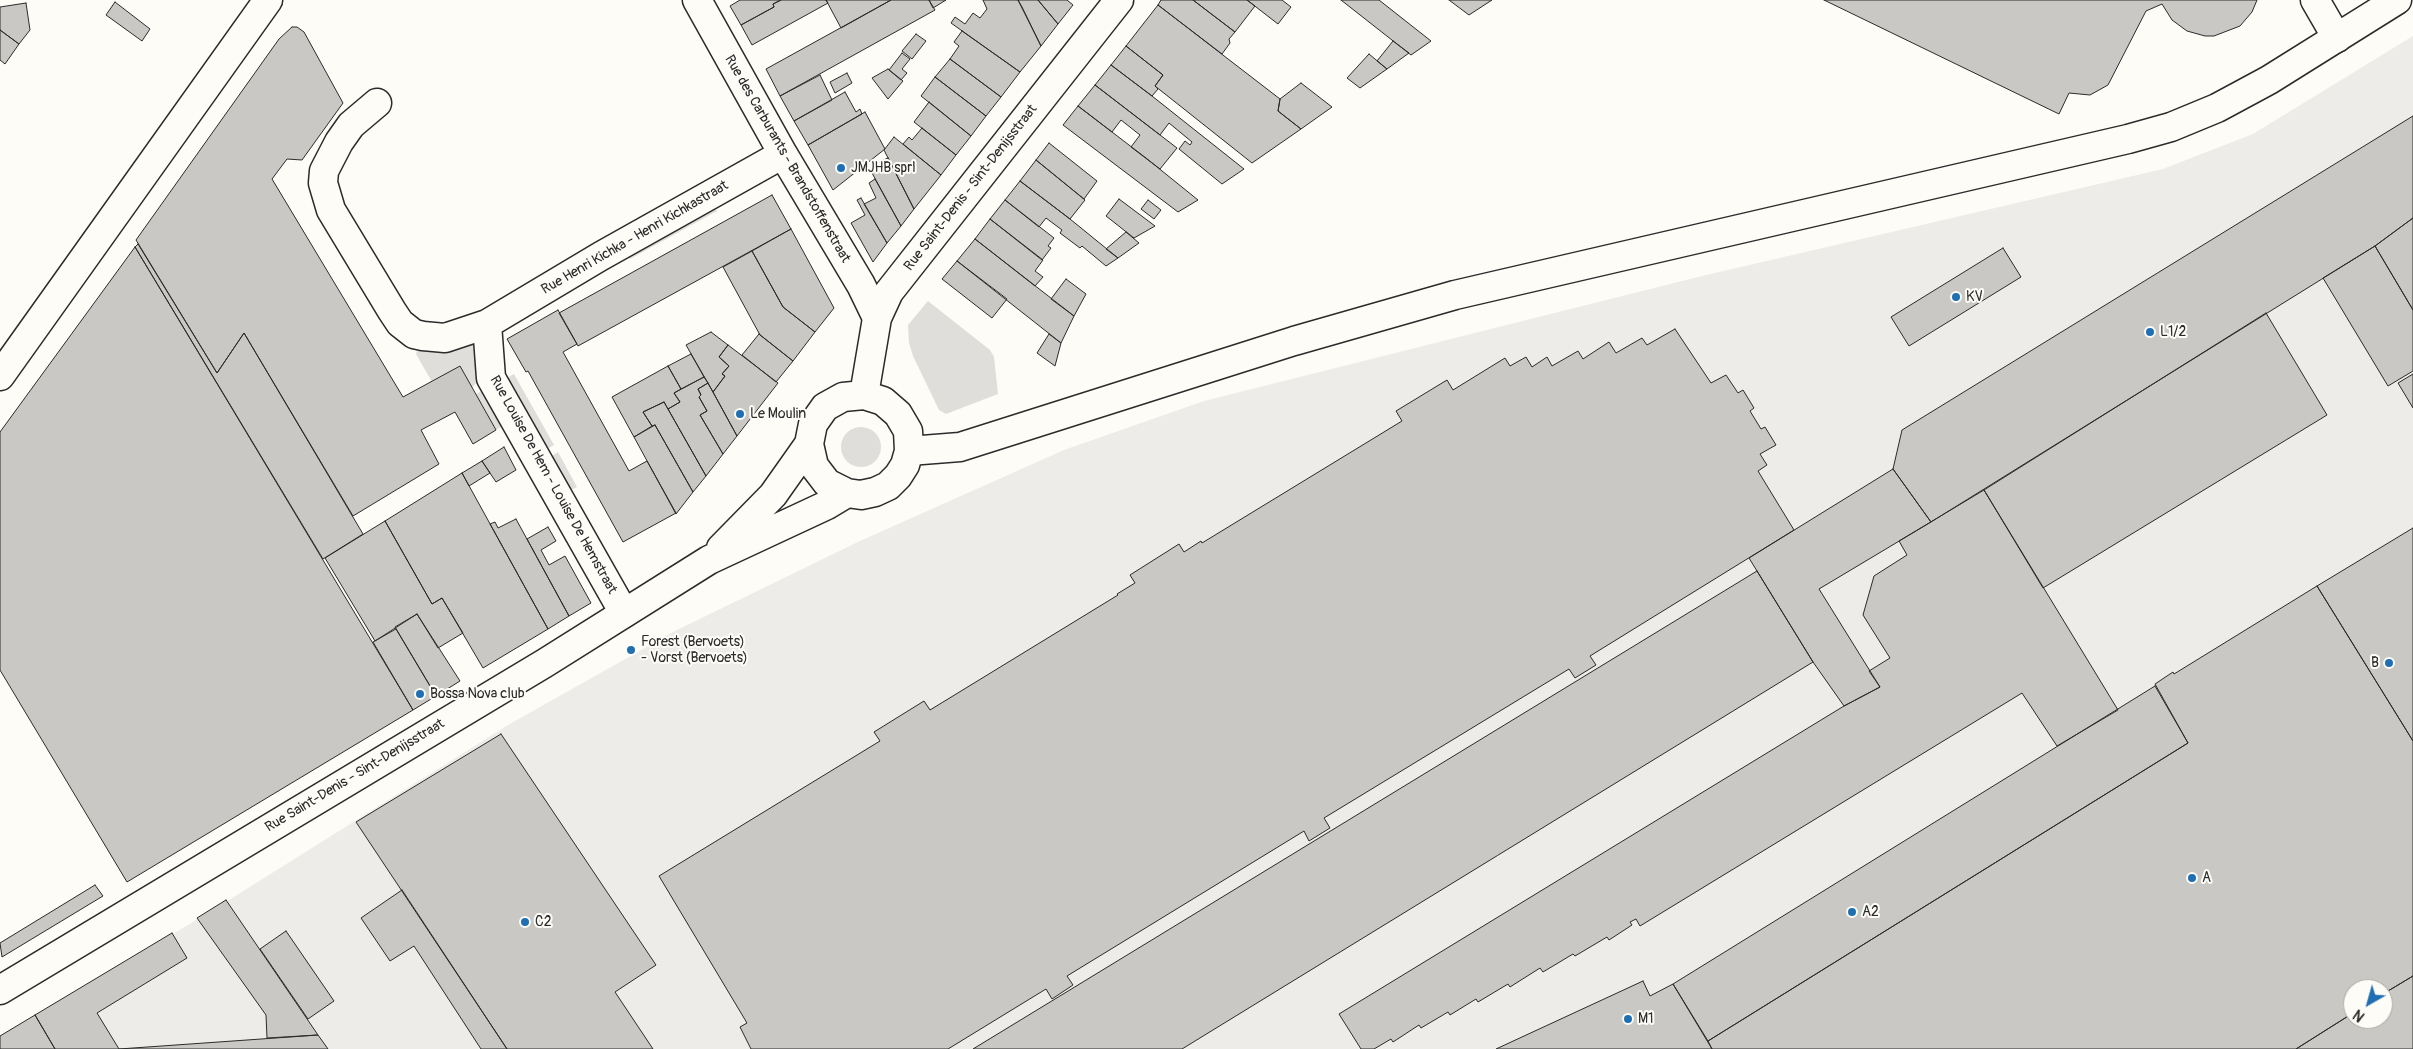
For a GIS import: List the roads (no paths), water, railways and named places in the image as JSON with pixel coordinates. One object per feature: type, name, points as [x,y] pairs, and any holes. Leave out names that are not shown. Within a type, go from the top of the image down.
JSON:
[{"type":"main road","points":[[0,376],[268,0]]},
{"type":"main road","name":"Rue des Carburants - Brandstoffenstraat","points":[[697,0],[783,154],[861,286],[877,318]]},
{"type":"main road","name":"Rue Saint-Denis - Sint-Denijsstraat","points":[[709,560],[773,495],[809,444],[813,424],[826,407],[843,397],[864,395],[877,318],[889,292],[1119,0]]},
{"type":"main road","points":[[2315,0],[2337,38]]},
{"type":"main road","points":[[909,451],[960,448],[1285,344],[1455,295],[2128,140],[2171,127],[2217,108],[2269,80],[2337,38],[2370,7],[2398,0]]},
{"type":"main road","name":"Rue Henri Kichka - Henri Kichkastraat","points":[[377,103],[351,125],[331,155],[324,171],[323,183],[331,210],[400,323],[414,334],[445,338],[487,324],[601,256],[783,154]]},
{"type":"main road","name":"Rue Louise De Hem - Louise De Hemstraat","points":[[487,324],[491,378],[624,614]]},
{"type":"main road","points":[[809,444],[814,466],[828,483],[848,493],[861,495],[875,492],[888,486],[905,465],[909,451],[908,431],[898,414],[883,401],[864,395]]},
{"type":"main road","name":"Rue Saint-Denis - Sint-Denijsstraat","points":[[0,990],[624,614],[709,560],[827,506],[848,493]]},
{"type":"place","name":"JMJHB sprl","points":[[841,168]]},
{"type":"place","name":"KV","points":[[1956,297]]},
{"type":"place","name":"L1/2","points":[[2150,332]]},
{"type":"place","name":"Le Moulin","points":[[740,414]]},
{"type":"place","name":"Forest (Bervoets) - Vorst (Bervoets)","points":[[631,650]]},
{"type":"place","name":"B","points":[[2389,663]]},
{"type":"place","name":"Bossa Nova club","points":[[420,694]]},
{"type":"place","name":"A","points":[[2192,878]]},
{"type":"place","name":"A2","points":[[1852,912]]},
{"type":"place","name":"C2","points":[[525,922]]},
{"type":"place","name":"M1","points":[[1628,1019]]}]
